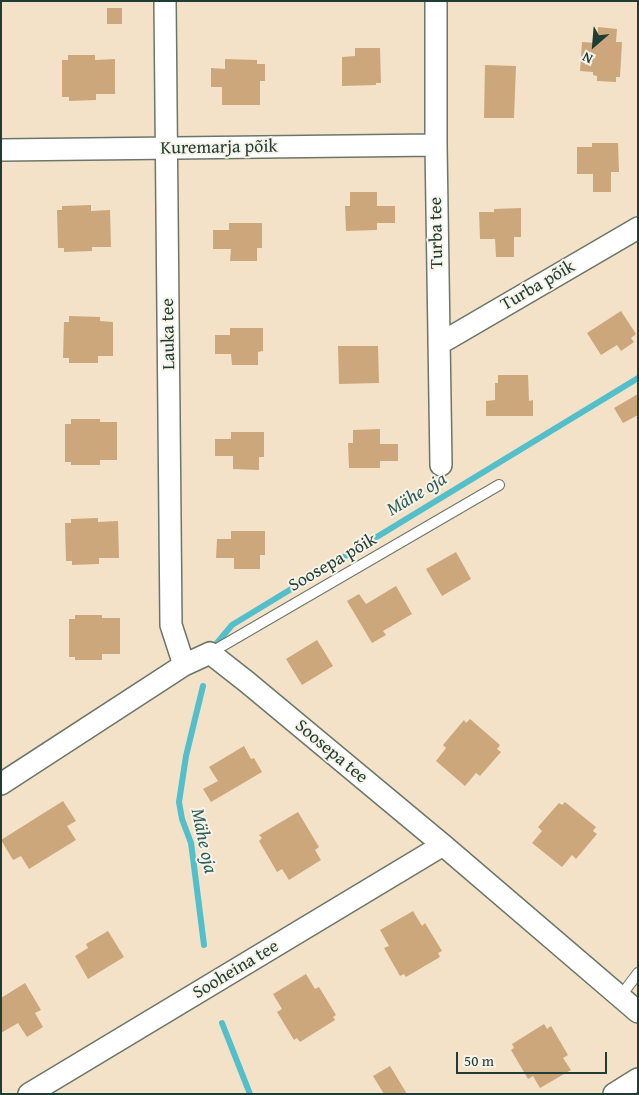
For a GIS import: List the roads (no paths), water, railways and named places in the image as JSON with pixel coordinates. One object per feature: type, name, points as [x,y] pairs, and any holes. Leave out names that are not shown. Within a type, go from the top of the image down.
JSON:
[{"type":"street","name":"Lauka tee","points":[[165,1],[171,625],[184,665]]},
{"type":"street","name":"Turba tee","points":[[436,1],[436,145],[441,465]]},
{"type":"street","name":"Kuremarja põik","points":[[1,150],[436,145]]},
{"type":"street","name":"Turba põik","points":[[439,344],[638,228]]},
{"type":"street","points":[[1,784],[184,665],[210,654]]},
{"type":"street","name":"Soosepa tee","points":[[210,654],[247,682],[443,845],[638,1012]]},
{"type":"street","name":"Sooheina tee","points":[[29,1094],[443,845]]},
{"type":"street","points":[[614,1094],[638,1080]]},
{"type":"lane","name":"Soosepa põik","points":[[210,654],[499,485]]},
{"type":"lane","points":[[620,997],[638,973]]},
{"type":"waterway","name":"Mähe oja","points":[[217,643],[232,625],[638,378]]},
{"type":"waterway","name":"Mähe oja","points":[[203,686],[186,756],[179,802],[182,819],[191,843],[204,945]]},
{"type":"waterway","name":"Mähe oja","points":[[222,1023],[250,1094]]}]
